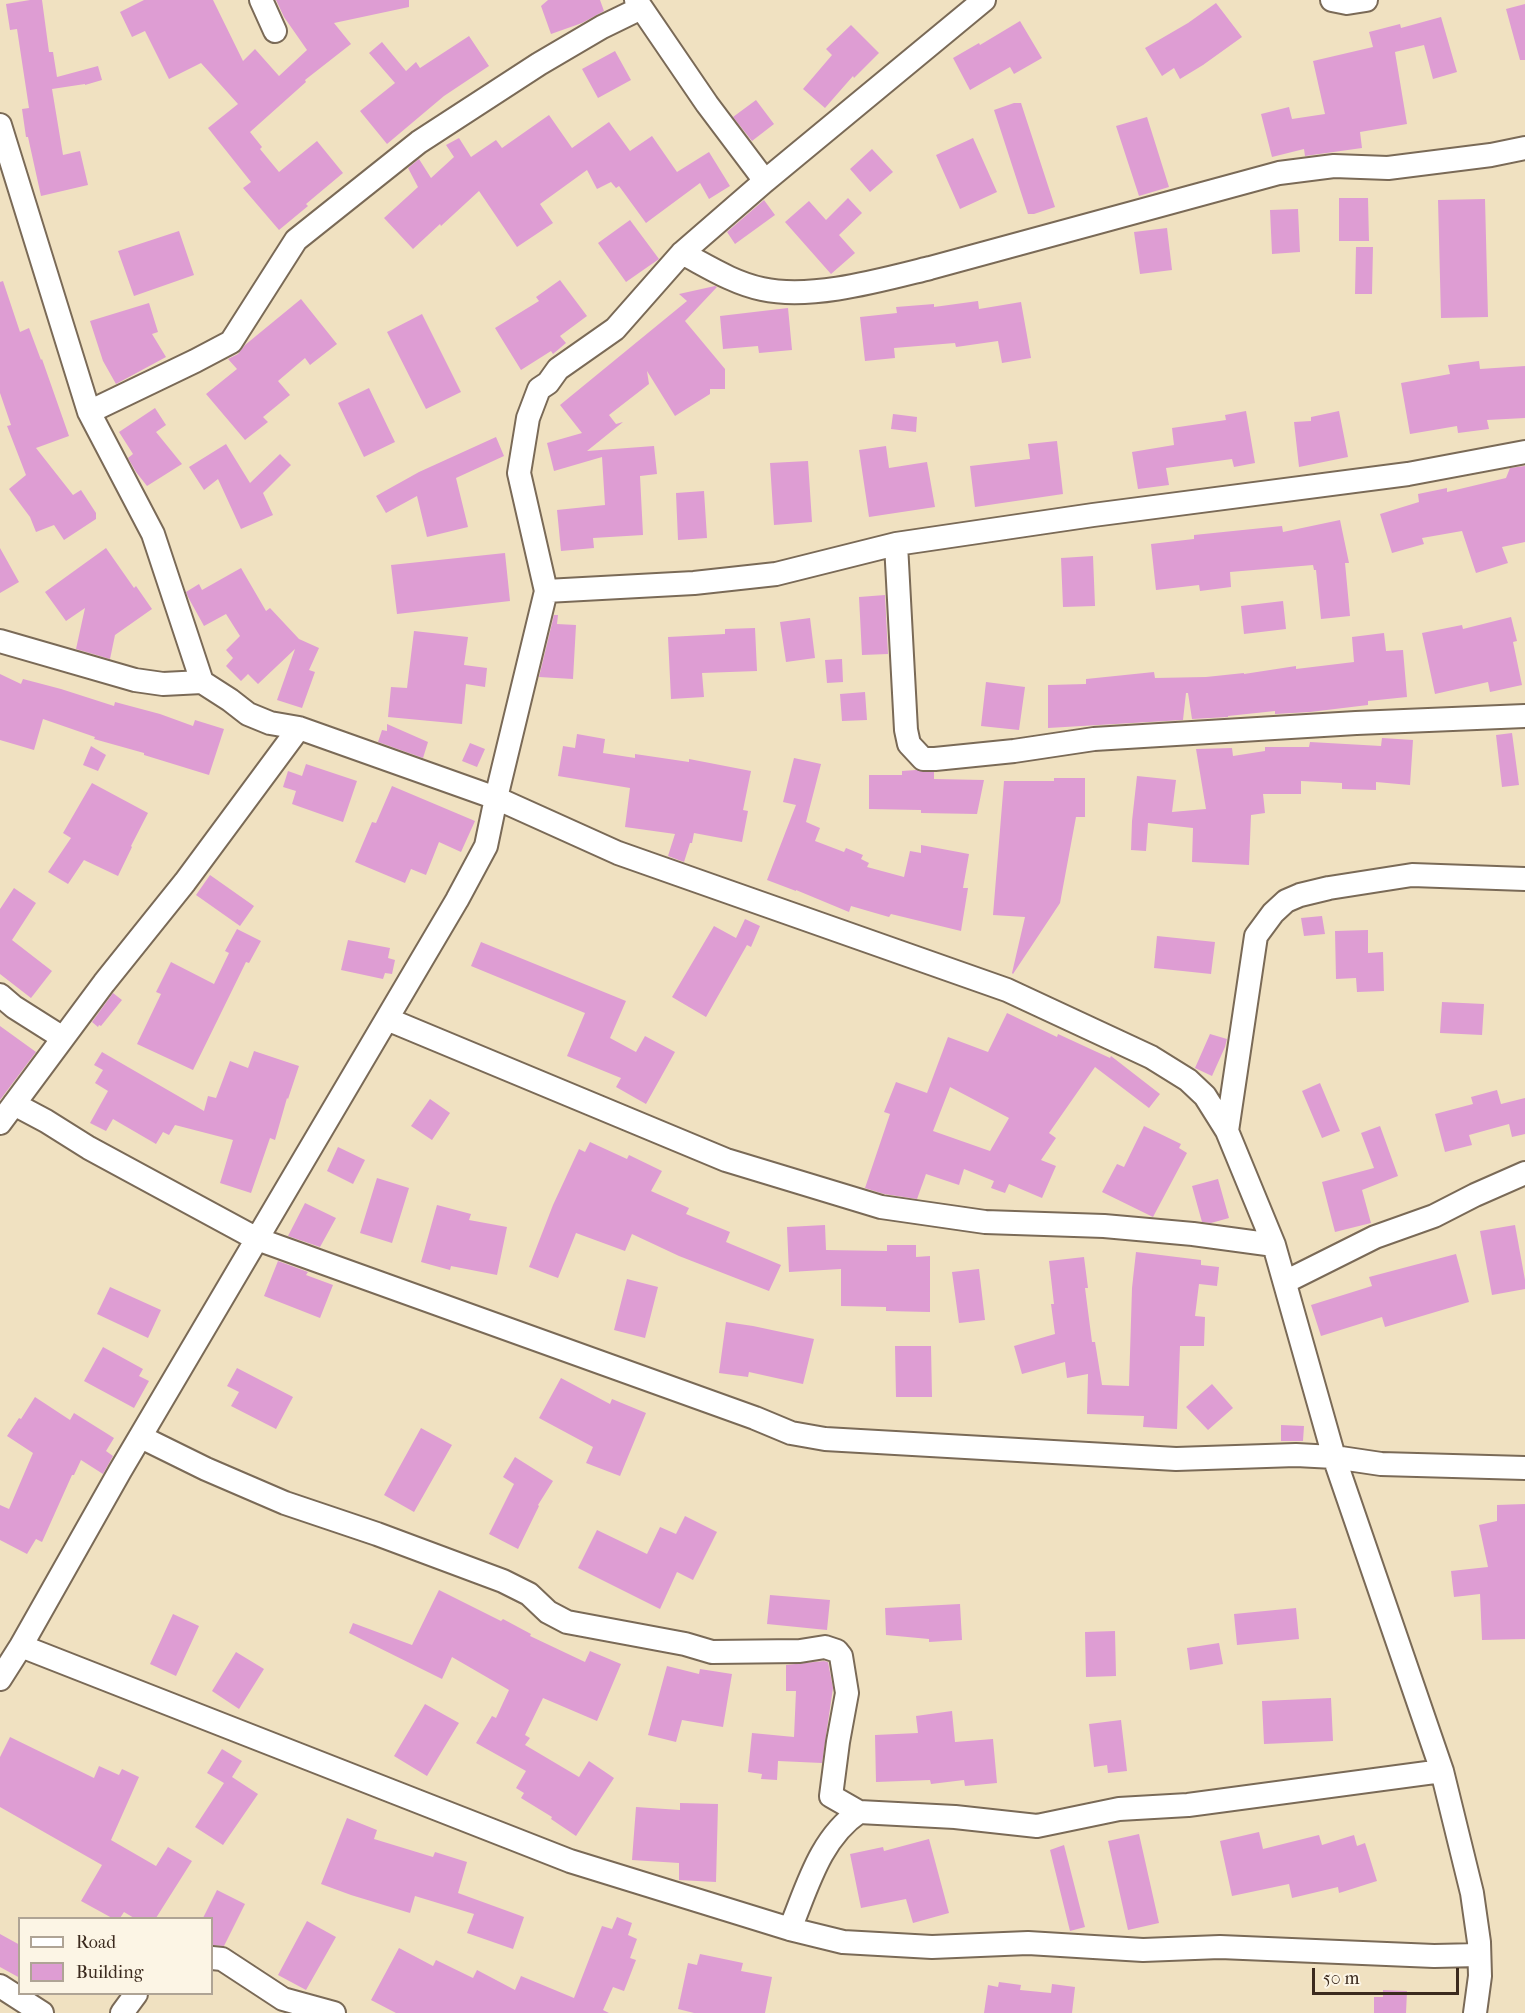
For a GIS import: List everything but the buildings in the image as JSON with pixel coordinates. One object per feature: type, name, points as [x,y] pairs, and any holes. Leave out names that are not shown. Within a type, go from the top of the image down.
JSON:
[{"type":"street","points":[[261,0],[275,31]]},
{"type":"street","points":[[0,1679],[457,900],[486,846],[546,591],[519,473],[528,418],[539,389],[558,369],[615,329],[682,253],[765,181],[984,0]]},
{"type":"street","points":[[1332,0],[1347,3],[1366,0]]},
{"type":"street","points":[[89,412],[231,342],[296,240],[419,142],[539,64],[638,4],[707,104],[765,181]]},
{"type":"street","points":[[0,125],[89,412],[153,534],[202,682]]},
{"type":"street","points":[[682,253],[724,276],[761,289],[789,292],[819,290],[873,282],[930,268],[1280,173],[1334,166],[1388,168],[1491,155],[1525,148]]},
{"type":"street","points":[[546,591],[694,583],[776,574],[896,544],[1093,515],[1408,474],[1525,452]]},
{"type":"street","points":[[896,544],[906,730],[909,744],[923,759],[1167,734],[1525,716]]},
{"type":"street","points":[[0,641],[135,680],[163,684],[202,682],[248,714],[270,723],[299,728],[496,798],[618,853],[1007,990],[1151,1057],[1188,1080],[1205,1096],[1227,1131],[1274,1245],[1334,1457],[1442,1771],[1472,1893],[1480,1976],[1475,2013]]},
{"type":"street","points":[[0,1123],[104,983],[185,882],[299,728]]},
{"type":"street","points":[[1227,1131],[1256,936],[1273,913],[1286,901],[1329,888],[1412,875],[1525,879]]},
{"type":"street","points":[[0,994],[14,1007],[63,1038]]},
{"type":"street","points":[[387,1019],[726,1160],[881,1207],[985,1222],[1104,1226],[1193,1234],[1274,1245]]},
{"type":"street","points":[[14,1104],[89,1148],[257,1239],[755,1418],[791,1433],[825,1439],[1176,1459],[1296,1455],[1334,1457],[1381,1464],[1525,1468]]},
{"type":"street","points":[[1285,1282],[1375,1237],[1434,1216],[1525,1173]]},
{"type":"street","points":[[141,1437],[285,1503],[377,1534],[503,1581],[529,1594],[548,1612],[567,1622],[685,1644],[712,1652],[800,1651],[825,1647],[837,1651],[841,1656],[847,1693],[831,1796],[859,1812],[955,1817],[1037,1826],[1119,1809],[1188,1805],[1442,1771]]},
{"type":"street","points":[[21,1646],[570,1861],[790,1929],[843,1942],[932,1947],[1028,1943],[1143,1950],[1220,1947],[1434,1956],[1479,1955]]},
{"type":"street","points":[[790,1929],[821,1853],[847,1820],[859,1812]]},
{"type":"street","points":[[213,1958],[222,1959],[283,1999],[334,2013]]},
{"type":"street","points":[[0,1986],[42,2013]]},
{"type":"street","points":[[122,2013],[135,1995]]}]
